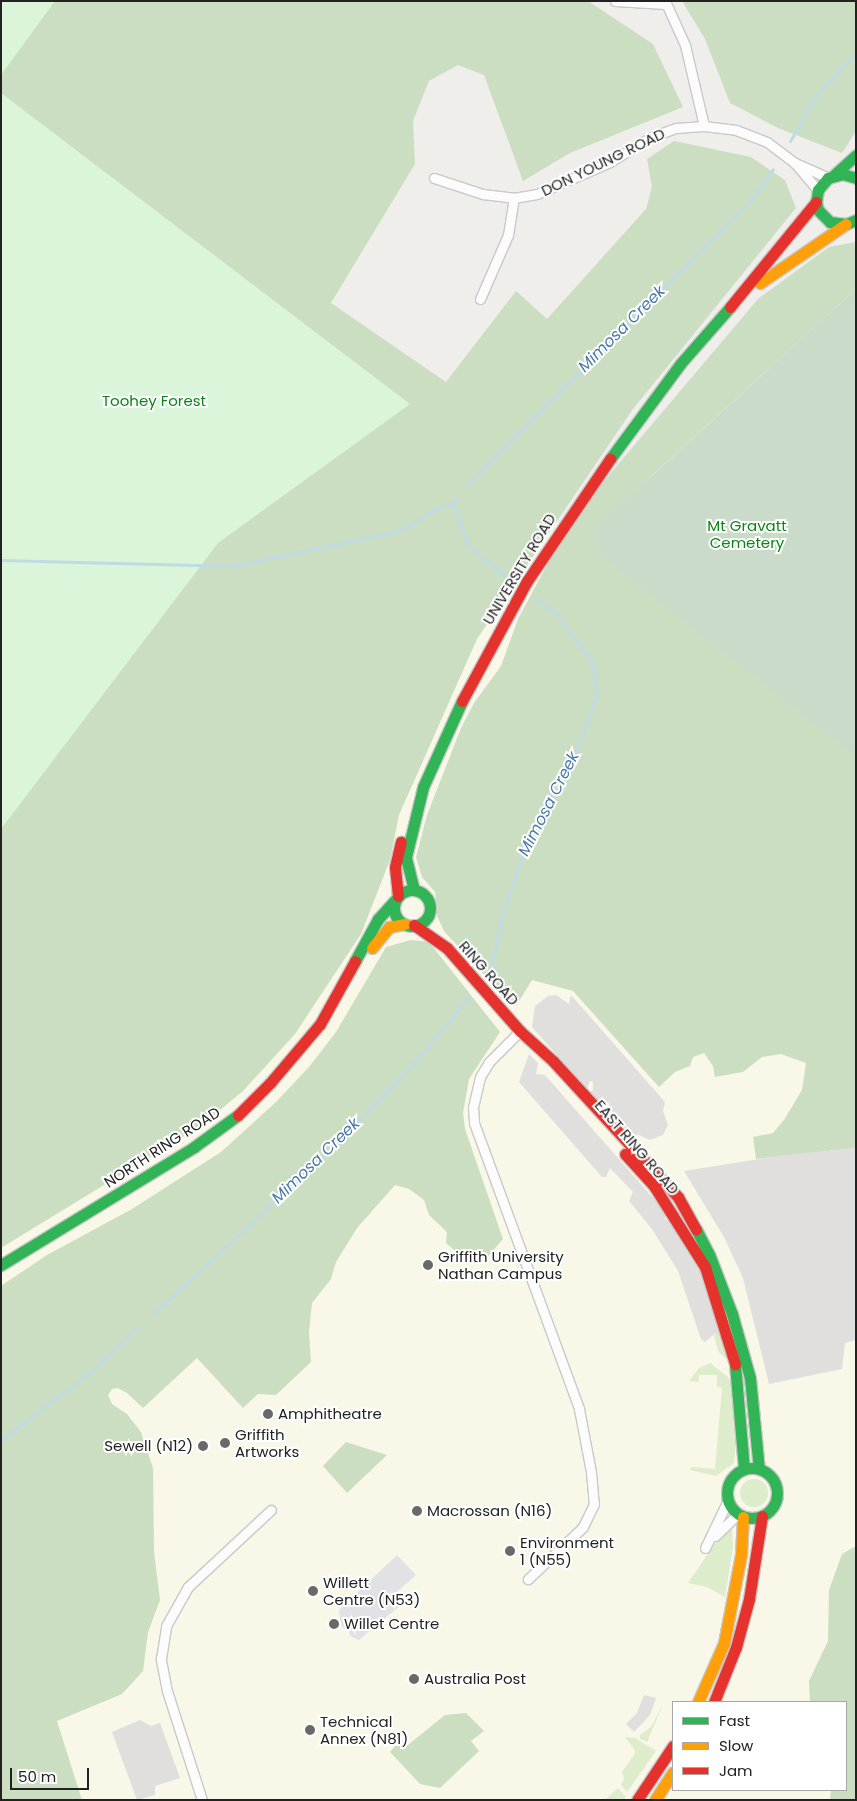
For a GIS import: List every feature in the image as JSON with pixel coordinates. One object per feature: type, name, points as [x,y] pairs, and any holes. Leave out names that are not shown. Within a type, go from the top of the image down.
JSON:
[{"type":"street","points":[[615,1],[665,3],[685,45],[704,126]]},
{"type":"street","name":"DON YOUNG ROAD","points":[[434,178],[483,194],[514,198],[557,186],[610,162],[651,137],[676,128],[704,126],[736,130],[767,142],[795,163],[831,176]]},
{"type":"street","points":[[831,176],[856,155]]},
{"type":"street","name":"DON YOUNG ROAD","points":[[795,163],[817,196]]},
{"type":"street","points":[[831,176],[856,178]]},
{"type":"street","name":"UNIVERSITY ROAD","points":[[414,890],[406,857],[422,790],[445,733],[558,530],[682,363],[736,302],[831,176]]},
{"type":"street","points":[[817,196],[823,217],[838,224],[851,222]]},
{"type":"street","points":[[480,299],[508,235],[514,198]]},
{"type":"street","name":"UNIVERSITY ROAD","points":[[736,302],[773,273],[851,222]]},
{"type":"street","points":[[422,790],[416,798],[398,851],[395,867],[397,898],[394,912],[410,925],[424,921],[429,912]]},
{"type":"street","points":[[397,898],[414,890],[428,900],[429,912],[447,948]]},
{"type":"street","name":"NORTH RING ROAD","points":[[1,1265],[194,1147],[236,1116],[270,1083],[320,1024],[378,919],[397,898]]},
{"type":"street","name":"NORTH RING ROAD","points":[[1,1274],[188,1160],[238,1122],[275,1087],[313,1044],[343,1002],[381,934],[389,927],[410,925]]},
{"type":"street","name":"RING ROAD","points":[[410,925],[447,948],[520,1031],[537,1045]]},
{"type":"street","points":[[520,1031],[489,1062],[480,1077],[473,1107],[474,1123],[580,1409],[591,1472],[594,1504],[583,1527],[528,1579]]},
{"type":"street","name":"EAST RING ROAD","points":[[520,1031],[566,1089],[654,1186],[705,1267],[725,1325],[738,1377],[744,1469]]},
{"type":"street","name":"EAST RING ROAD","points":[[537,1045],[624,1142],[664,1179],[688,1214],[709,1254],[732,1314],[750,1378],[759,1469]]},
{"type":"street","points":[[744,1469],[759,1469],[774,1479],[777,1491],[774,1506],[762,1516],[741,1516],[706,1548],[728,1500],[729,1484],[744,1469]]},
{"type":"street","points":[[698,1701],[724,1643],[741,1555],[741,1516],[728,1500]]},
{"type":"street","points":[[202,1800],[167,1691],[161,1659],[166,1626],[188,1587],[271,1510]]},
{"type":"street","points":[[714,1701],[736,1647],[749,1599],[762,1516]]},
{"type":"street","points":[[637,1800],[672,1748]]},
{"type":"street","points":[[655,1800],[672,1774]]},
{"type":"shaded area","name":"Griffith University Nathan Campus","points":[[541,509],[856,756],[856,1800],[1,1800],[1,829]]},
{"type":"shaded area","points":[[556,995],[569,1004],[571,995],[665,1102],[663,1111],[668,1125],[663,1135],[650,1140],[637,1134],[637,1140],[632,1140],[610,1116],[609,1102],[600,1105],[588,1093],[593,1090],[593,1082],[590,1081],[587,1089],[532,1027],[535,1006],[548,996]]},
{"type":"shaded area","points":[[529,1054],[538,1063],[536,1074],[545,1075],[668,1215],[664,1218],[671,1223],[700,1272],[723,1337],[716,1333],[705,1342],[701,1339],[678,1271],[652,1229],[629,1201],[633,1192],[610,1168],[606,1177],[602,1177],[519,1082]]},
{"type":"shaded area","points":[[856,1148],[856,1340],[845,1343],[842,1369],[769,1384],[743,1278],[724,1237],[684,1171],[778,1156]]},
{"type":"shaded area","points":[[397,1555],[416,1575],[392,1596],[401,1605],[359,1640],[352,1637],[341,1625],[339,1610]]},
{"type":"shaded area","points":[[644,1695],[656,1698],[650,1715],[634,1732],[626,1724],[637,1713]]},
{"type":"shaded area","points":[[140,1720],[151,1726],[160,1723],[180,1778],[155,1786],[155,1795],[137,1800],[112,1732]]},
{"type":"green space","points":[[1,1],[588,1],[653,44],[683,107],[570,153],[523,181],[484,75],[458,65],[429,81],[413,121],[415,164],[331,303],[446,382],[516,291],[547,319],[646,209],[652,187],[647,159],[674,141],[751,157],[785,180],[796,208],[633,409],[477,639],[399,815],[390,860],[361,934],[295,1034],[243,1091],[202,1125],[1,1248]]},
{"type":"green space","points":[[1,1],[55,1],[1,75]]},
{"type":"green space","points":[[682,1],[856,1],[856,131],[842,153],[778,128],[730,103],[705,39]]},
{"type":"green space","name":"Toohey Forest","points":[[1,93],[410,404],[218,543],[1,829]]},
{"type":"green space","points":[[856,242],[856,289],[646,481],[856,692],[856,1148],[756,1159],[753,1137],[773,1133],[784,1120],[802,1090],[806,1063],[781,1054],[762,1057],[743,1072],[715,1077],[713,1066],[704,1053],[693,1057],[690,1066],[675,1072],[659,1087],[573,991],[532,980],[516,1006],[510,1003],[444,931],[437,916],[435,892],[422,877],[416,857],[427,815],[461,728],[474,703],[501,666],[518,619],[571,520],[758,299],[829,247]]},
{"type":"green space","name":"Mt Gravatt Cemetery","points":[[856,289],[856,756],[597,553],[596,527]]},
{"type":"green space","points":[[411,940],[429,942],[500,1032],[469,1079],[463,1113],[465,1129],[503,1239],[484,1261],[470,1264],[446,1243],[447,1232],[429,1215],[424,1200],[409,1189],[395,1185],[357,1228],[336,1262],[331,1279],[312,1303],[309,1332],[311,1362],[276,1395],[258,1394],[243,1408],[197,1358],[143,1408],[127,1393],[118,1388],[112,1389],[108,1395],[112,1404],[127,1414],[141,1432],[153,1468],[154,1552],[160,1600],[148,1632],[143,1671],[122,1694],[57,1721],[82,1800],[1,1800],[1,1286],[47,1255],[132,1209],[221,1152],[276,1102],[309,1067],[336,1032],[386,947]]},
{"type":"green space","points":[[716,1333],[723,1337],[727,1360],[718,1351],[714,1336]]},
{"type":"green space","points":[[710,1363],[728,1377],[734,1388],[737,1433],[734,1463],[716,1476],[690,1470],[691,1467],[715,1469],[722,1388],[717,1387],[717,1375],[699,1375],[699,1382],[689,1381],[699,1368]]},
{"type":"green space","points":[[346,1442],[387,1455],[347,1493],[323,1466]]},
{"type":"green space","points":[[754,1479],[764,1483],[768,1493],[764,1503],[754,1507],[744,1503],[740,1493],[744,1483]]},
{"type":"green space","points":[[732,1527],[733,1547],[725,1597],[707,1587],[688,1583],[720,1536]]},
{"type":"green space","points":[[856,1546],[856,1800],[830,1800],[831,1791],[847,1791],[847,1701],[810,1701],[809,1681],[828,1641],[829,1590],[842,1554]]},
{"type":"green space","points":[[663,1704],[647,1742],[640,1739],[640,1735],[651,1727]]},
{"type":"green space","points":[[466,1713],[484,1731],[471,1741],[479,1751],[440,1788],[420,1784],[390,1752],[397,1744],[408,1745],[445,1715]]},
{"type":"green space","points":[[625,1737],[635,1738],[656,1751],[627,1792],[621,1785],[624,1779],[622,1772],[636,1752]]},
{"type":"green space","points":[[618,1788],[625,1796],[625,1800],[605,1800]]},
{"type":"waterway","name":"Mimosa Creek","points":[[790,141],[818,93],[856,53]]},
{"type":"waterway","name":"Mimosa Creek","points":[[467,485],[750,201],[773,169]]},
{"type":"waterway","name":"Mimosa Creek","points":[[456,499],[453,503],[468,545],[515,584]]},
{"type":"waterway","points":[[1,560],[233,566],[402,530],[435,509],[453,503]]},
{"type":"waterway","name":"Mimosa Creek","points":[[490,972],[502,916],[526,845],[572,763],[597,694],[593,664],[557,614],[536,598]]},
{"type":"waterway","name":"Mimosa Creek","points":[[152,1315],[324,1156],[413,1064],[469,997]]},
{"type":"waterway","name":"Mimosa Creek","points":[[1,1440],[92,1371],[139,1326]]},
{"type":"traffic: fast","points":[[835,174],[856,155]]},
{"type":"traffic: fast","points":[[856,178],[843,174],[828,178],[818,190],[816,202],[818,210],[830,222],[846,224],[856,220]]},
{"type":"traffic: fast","points":[[610,459],[681,363],[730,307]]},
{"type":"traffic: fast","points":[[414,890],[406,857],[423,787],[462,701]]},
{"type":"traffic: fast","points":[[412,890],[425,895],[430,908],[425,921],[412,926],[399,921],[394,908],[399,895],[412,890]]},
{"type":"traffic: fast","points":[[355,961],[378,919],[395,900]]},
{"type":"traffic: fast","points":[[1,1265],[194,1147],[238,1115]]},
{"type":"traffic: fast","points":[[696,1229],[709,1254],[732,1314],[750,1378],[759,1469]]},
{"type":"traffic: fast","points":[[735,1364],[744,1469]]},
{"type":"traffic: fast","points":[[747,1468],[757,1468],[770,1475],[777,1488],[777,1493],[777,1498],[770,1511],[757,1518],[747,1518],[738,1514],[731,1507],[727,1498],[727,1488],[731,1479],[738,1472],[747,1468]]},
{"type":"traffic: slow","points":[[760,283],[846,224]]},
{"type":"traffic: slow","points":[[372,948],[389,927],[405,924]]},
{"type":"traffic: slow","points":[[698,1701],[724,1643],[741,1555],[743,1517]]},
{"type":"traffic: slow","points":[[655,1800],[672,1774]]},
{"type":"traffic: jam","points":[[730,307],[816,202]]},
{"type":"traffic: jam","points":[[462,701],[527,581],[610,459]]},
{"type":"traffic: jam","points":[[398,896],[395,867],[401,842]]},
{"type":"traffic: jam","points":[[414,925],[447,948],[520,1031],[553,1061],[678,1197],[696,1229]]},
{"type":"traffic: jam","points":[[238,1115],[270,1083],[320,1024],[355,961]]},
{"type":"traffic: jam","points":[[625,1154],[654,1186],[705,1267],[735,1364]]},
{"type":"traffic: jam","points":[[714,1701],[736,1647],[749,1599],[762,1516]]},
{"type":"traffic: jam","points":[[637,1800],[672,1748]]},
{"type":"place","name":"Griffith University Nathan Campus","points":[[428,1265]]},
{"type":"place","name":"Amphitheatre","points":[[268,1414]]},
{"type":"place","name":"Griffith Artworks","points":[[225,1443]]},
{"type":"place","name":"Sewell (N12)","points":[[203,1446]]},
{"type":"place","name":"Macrossan (N16)","points":[[417,1511]]},
{"type":"place","name":"Environment 1 (N55)","points":[[510,1551]]},
{"type":"place","name":"Willett Centre (N53)","points":[[313,1591]]},
{"type":"place","name":"Willet Centre","points":[[334,1624]]},
{"type":"place","name":"Australia Post","points":[[414,1679]]},
{"type":"place","name":"Technical Annex (N81)","points":[[310,1730]]}]
